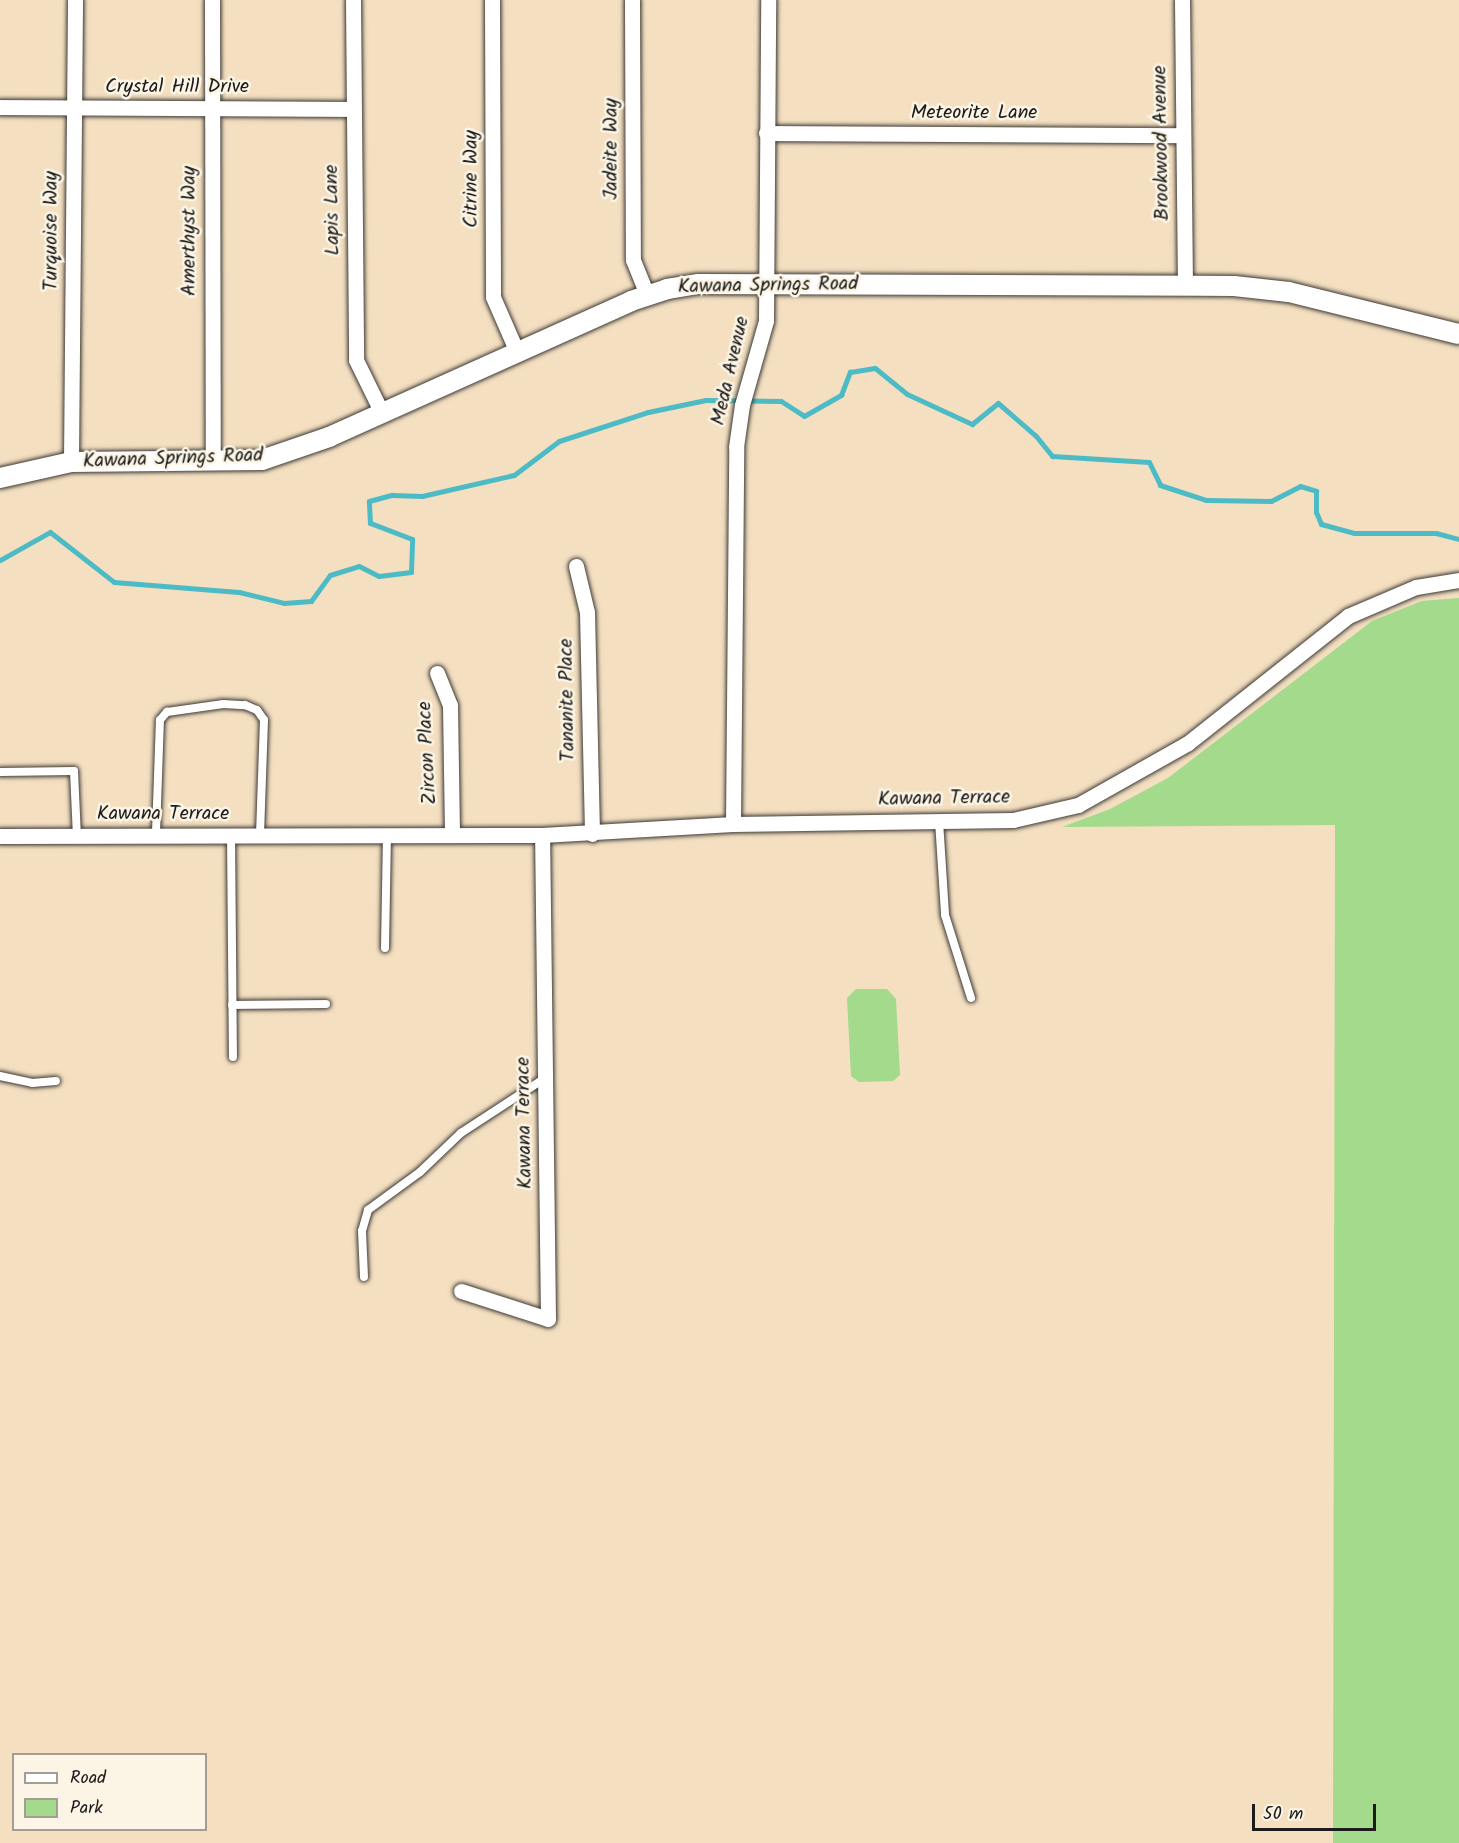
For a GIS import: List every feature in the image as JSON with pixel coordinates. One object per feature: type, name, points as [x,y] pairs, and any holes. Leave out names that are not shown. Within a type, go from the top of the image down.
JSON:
[{"type":"street","name":"Turquoise Way","points":[[71,462],[75,0]]},
{"type":"street","name":"Amerthyst Way","points":[[212,0],[213,462]]},
{"type":"street","name":"Lapis Lane","points":[[353,0],[356,360],[382,414]]},
{"type":"street","name":"Citrine Way","points":[[492,0],[493,297],[517,352]]},
{"type":"street","name":"Jadeite Way","points":[[632,0],[633,260],[647,295]]},
{"type":"street","name":"Meda Avenue","points":[[733,824],[737,428],[766,321],[768,0]]},
{"type":"street","name":"Brookwood Avenue","points":[[1182,0],[1185,286]]},
{"type":"street","name":"Crystal Hill Drive","points":[[0,107],[353,109]]},
{"type":"street","name":"Meteorite Lane","points":[[766,133],[1182,135]]},
{"type":"street","name":"Kawana Springs Road","points":[[0,478],[71,462],[262,460],[329,437],[647,295],[699,284],[1185,286],[1289,292],[1459,334]]},
{"type":"street","name":"Tananite Place","points":[[576,566],[587,612],[592,834]]},
{"type":"street","name":"Kawana Terrace","points":[[0,836],[156,833],[542,835],[592,834],[733,824],[1014,820],[1078,804],[1188,743],[1348,616],[1416,586],[1459,580]]},
{"type":"street","name":"Zircon Place","points":[[437,673],[450,705],[452,833]]},
{"type":"street","name":"Kawana Terrace","points":[[461,1291],[548,1319],[542,835]]},
{"type":"lane","points":[[156,833],[160,720],[167,712],[223,704],[245,705],[257,710],[264,720],[260,834]]},
{"type":"lane","points":[[0,772],[74,771],[78,836]]},
{"type":"lane","points":[[939,821],[945,915],[971,998]]},
{"type":"lane","points":[[231,834],[233,1057]]},
{"type":"lane","points":[[385,948],[387,834]]},
{"type":"lane","points":[[232,1005],[326,1004]]},
{"type":"lane","points":[[0,1076],[32,1083],[56,1081]]},
{"type":"lane","points":[[364,1277],[363,1231],[368,1210],[420,1172],[461,1133],[545,1078]]},
{"type":"green space","points":[[1459,598],[1459,1843],[1333,1843],[1335,825],[1062,827],[1110,809],[1168,778],[1372,621],[1422,601]]},
{"type":"green space","points":[[856,989],[887,989],[896,999],[900,1075],[893,1081],[859,1082],[851,1076],[847,998]]},
{"type":"waterway","points":[[0,560],[50,532],[114,582],[239,592],[284,603],[311,601],[330,575],[359,566],[379,576],[411,572],[412,539],[370,523],[369,501],[392,495],[422,496],[514,475],[559,441],[648,412],[706,400],[781,401],[804,416],[841,395],[850,372],[875,368],[907,394],[972,424],[998,403],[1036,436],[1052,456],[1149,462],[1160,485],[1206,500],[1271,501],[1300,486],[1316,491],[1316,512],[1321,524],[1354,533],[1436,533],[1459,539]]}]
